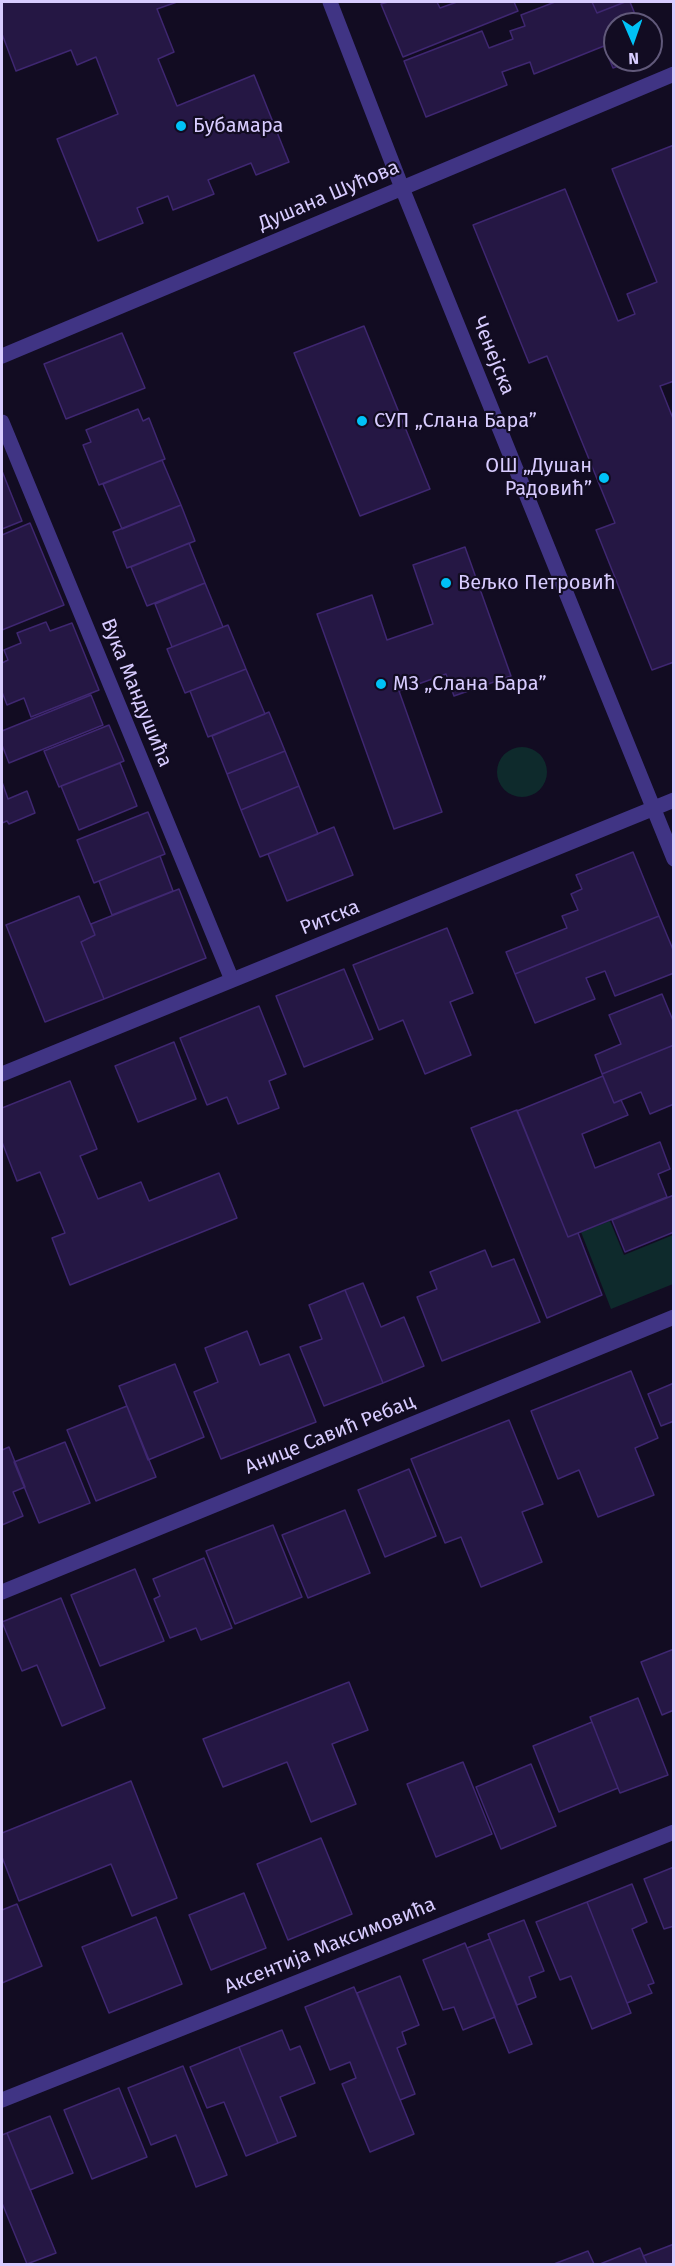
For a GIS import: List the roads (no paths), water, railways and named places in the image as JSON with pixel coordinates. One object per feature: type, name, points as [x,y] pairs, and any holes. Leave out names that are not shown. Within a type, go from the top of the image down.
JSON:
[{"type":"street","name":"Ченејска","points":[[330,2],[402,188],[674,859]]},
{"type":"street","name":"Душана Шућова","points":[[2,356],[674,74]]},
{"type":"street","name":"Вука Мандушића","points":[[2,422],[232,980]]},
{"type":"street","name":"Ритска","points":[[2,1074],[674,800]]},
{"type":"street","name":"Анице Савић Ребац","points":[[2,1592],[674,1317]]},
{"type":"street","name":"Аксентија Максимовића","points":[[2,2100],[674,1832]]},
{"type":"place","name":"Бубамара","points":[[181,126]]},
{"type":"place","name":"СУП „Слана Бара”","points":[[362,421]]},
{"type":"place","name":"ОШ „Душан Радовић”","points":[[604,478]]},
{"type":"place","name":"Вељко Петровић","points":[[446,583]]},
{"type":"place","name":"МЗ „Слана Бара”","points":[[381,684]]}]
